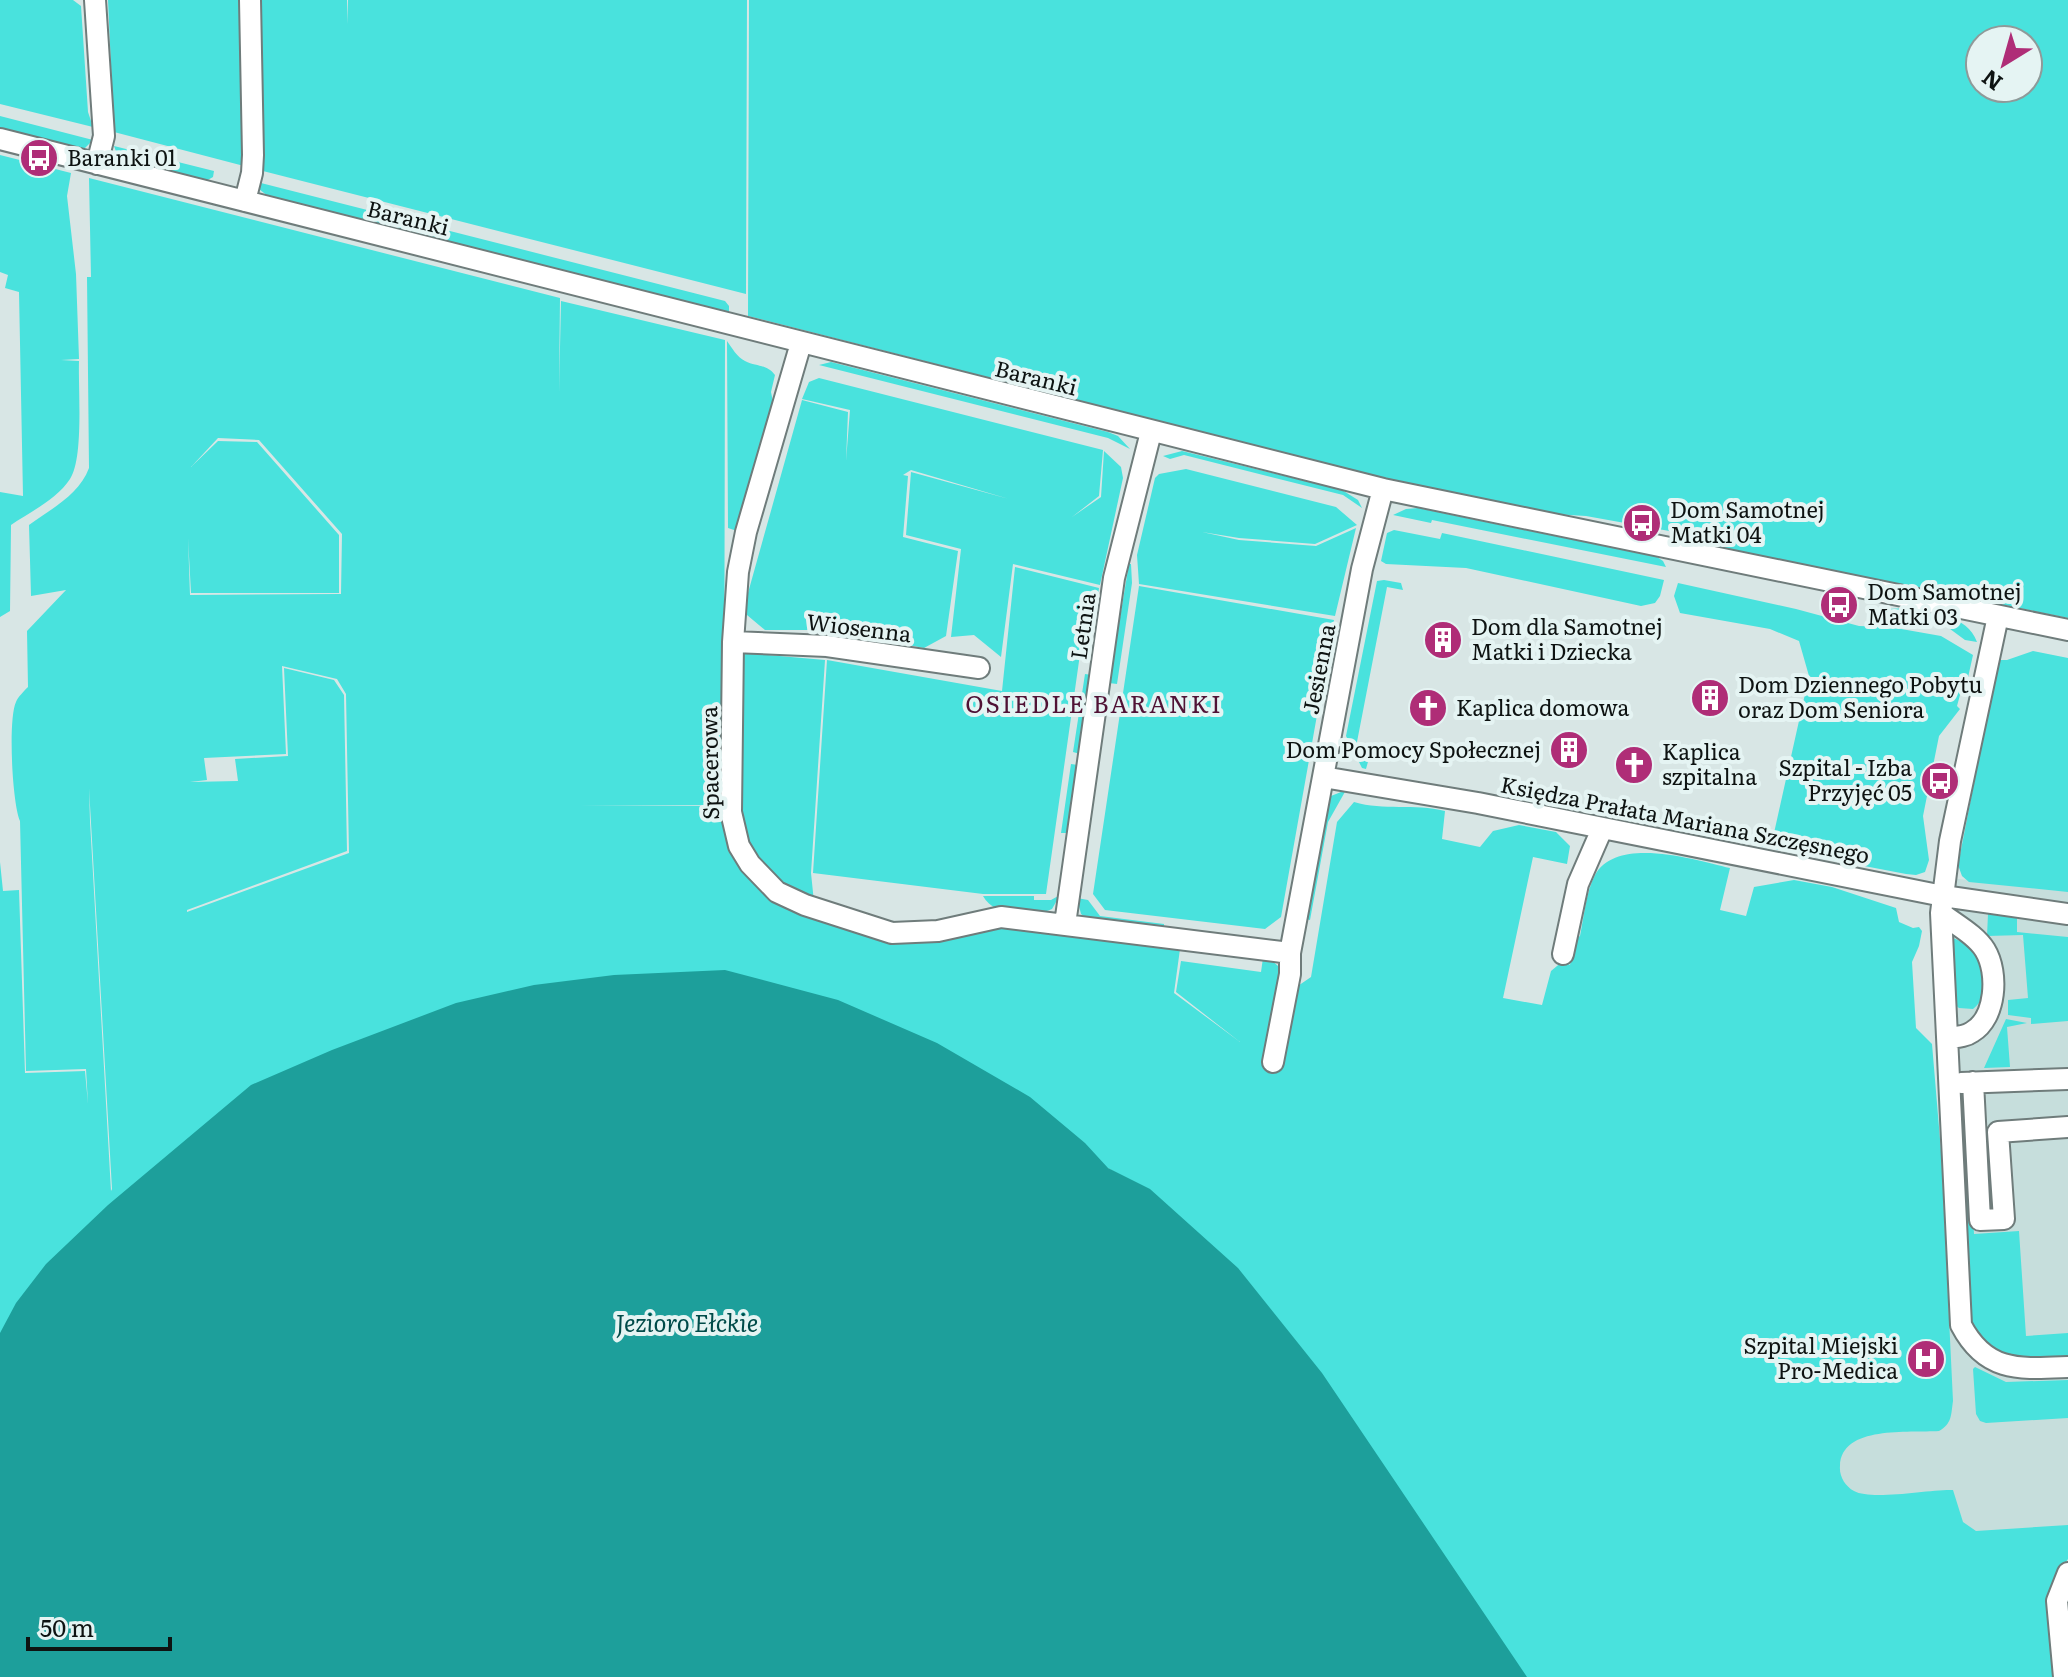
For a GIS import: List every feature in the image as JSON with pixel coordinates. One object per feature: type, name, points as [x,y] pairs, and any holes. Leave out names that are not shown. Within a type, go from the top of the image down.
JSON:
[{"type":"street","points":[[95,0],[104,136],[97,164]]},
{"type":"street","points":[[245,201],[253,155],[250,0]]},
{"type":"street","name":"Baranki","points":[[0,139],[1383,489],[2068,630]]},
{"type":"street","name":"Spacerowa","points":[[801,343],[746,532],[738,572],[733,642],[731,812],[739,846],[750,864],[777,892],[805,905],[892,933],[938,931],[1001,917],[1290,953]]},
{"type":"street","name":"Letnia","points":[[1065,924],[1114,578],[1151,432]]},
{"type":"street","name":"Jesienna","points":[[1273,1062],[1290,974],[1290,953],[1362,569],[1383,489]]},
{"type":"street","points":[[1998,616],[1955,816],[1942,905],[1961,1325],[1976,1348],[1999,1364],[2028,1368],[2068,1367]]},
{"type":"street","name":"Wiosenna","points":[[733,642],[827,646],[979,668]]},
{"type":"street","name":"Księdza Prałata Mariana Szczęsnego","points":[[1323,777],[1478,803],[1942,905],[2068,914]]},
{"type":"street","points":[[1563,954],[1578,884],[1602,829]]},
{"type":"street","points":[[1942,905],[1987,952],[1992,976],[1990,1009],[1981,1025],[1970,1034],[1948,1038]]},
{"type":"street","points":[[1949,1083],[2068,1079]]},
{"type":"street","points":[[1973,1082],[1980,1220],[2004,1219],[1998,1132],[2068,1127]]},
{"type":"street","points":[[2064,1677],[2057,1601],[2068,1573]]},
{"type":"shaded area","points":[[0,0],[73,0],[81,6],[88,112],[93,127],[0,104]]},
{"type":"shaded area","points":[[108,0],[242,0],[244,166],[114,132]]},
{"type":"shaded area","points":[[261,0],[347,0],[347,24],[348,0],[747,0],[746,294],[259,170],[262,157]]},
{"type":"shaded area","points":[[749,0],[2068,0],[2068,618],[1707,545],[1686,534],[1586,516],[1553,514],[1383,478],[748,316]]},
{"type":"shaded area","points":[[0,116],[93,140],[85,148],[78,148],[0,128]]},
{"type":"shaded area","points":[[114,146],[214,171],[213,177],[206,181],[125,160],[118,157]]},
{"type":"shaded area","points":[[0,155],[71,173],[67,196],[76,274],[79,359],[61,360],[79,361],[79,440],[74,469],[65,486],[11,525],[10,611],[0,617],[0,492],[23,496],[19,292],[5,288],[8,275],[0,272]]},
{"type":"shaded area","points":[[89,178],[560,298],[559,393],[561,301],[725,340],[724,805],[580,805],[724,806],[744,866],[868,931],[977,932],[999,928],[1180,949],[1174,993],[1240,1042],[1176,992],[1181,961],[1261,972],[1263,958],[1278,966],[1292,990],[1311,977],[1337,822],[1354,802],[1445,811],[1442,839],[1480,847],[1493,831],[1519,825],[1556,832],[1570,846],[1567,864],[1533,857],[1503,998],[1542,1005],[1551,971],[1563,961],[1570,965],[1574,940],[1580,936],[1587,897],[1595,875],[1606,863],[1621,856],[1638,853],[1678,856],[1730,868],[1720,910],[1746,916],[1754,887],[1794,880],[1832,887],[1896,908],[1899,922],[1913,928],[1919,927],[1922,931],[1912,962],[1916,1028],[1932,1044],[1941,1151],[1953,1401],[1949,1422],[1939,1431],[1879,1434],[1852,1444],[1843,1453],[1840,1473],[1848,1486],[1862,1494],[1953,1490],[1963,1522],[1976,1531],[2068,1525],[2068,1559],[2055,1578],[2051,1599],[2055,1677],[1458,1677],[1119,1175],[1108,1168],[0,1600],[0,862],[3,891],[19,890],[25,1073],[85,1071],[88,1104],[86,1069],[26,1071],[20,821],[15,797],[12,742],[16,702],[28,687],[27,631],[66,590],[31,596],[29,525],[71,494],[89,468],[87,277],[91,277]],"holes":[[[218,438],[259,440],[342,534],[341,594],[190,595],[188,538],[191,593],[339,593],[339,535],[257,442],[218,441],[191,467]],[[282,666],[337,679],[346,694],[349,853],[187,912],[347,851],[344,695],[334,680],[284,668],[288,756],[235,759],[238,781],[190,782],[207,780],[204,758],[286,754]],[[89,788],[111,1191],[90,821]]]},
{"type":"shaded area","points":[[257,182],[725,301],[729,313],[269,197],[259,189]]},
{"type":"shaded area","points":[[727,341],[742,359],[765,367],[775,375],[771,392],[773,402],[737,531],[728,528]]},
{"type":"shaded area","points":[[831,362],[1108,432],[1118,436],[1130,449],[1108,438],[819,365]]},
{"type":"shaded area","points":[[819,378],[1103,450],[1099,496],[1072,517],[1101,497],[1104,451],[1121,467],[1123,478],[1100,585],[1013,564],[1001,657],[974,635],[951,637],[961,549],[906,535],[911,472],[1009,499],[911,470],[903,475],[908,476],[903,537],[958,551],[946,636],[924,648],[830,630],[765,630],[747,615],[746,600],[802,400],[848,412],[846,461],[850,410],[802,399],[809,382]]},
{"type":"shaded area","points":[[1182,451],[1342,490],[1358,500],[1362,508],[1343,495],[1184,455],[1170,459],[1163,456]]},
{"type":"shaded area","points":[[1186,469],[1336,507],[1357,525],[1315,544],[1202,532],[1239,540],[1316,546],[1356,528],[1335,616],[1139,584],[1137,555],[1155,478],[1159,474]]},
{"type":"shaded area","points":[[1418,508],[1657,557],[1666,567],[1393,515]]},
{"type":"shaded area","points":[[1394,530],[1440,539],[1442,533],[1664,580],[1655,603],[1641,606],[1466,568],[1386,564],[1381,561],[1387,533]]},
{"type":"shaded area","points":[[1129,564],[1132,583],[1117,684],[1109,683]]},
{"type":"shaded area","points":[[1015,567],[1099,588],[1091,640],[1082,640],[1046,894],[983,894],[813,873],[827,660],[1002,691]]},
{"type":"shaded area","points":[[1377,581],[1401,583],[1403,590],[1387,587],[1356,747],[1371,751],[1366,769],[1362,768],[1346,736]]},
{"type":"shaded area","points":[[1678,583],[1859,626],[1890,627],[1941,636],[1973,655],[1965,691],[1960,695],[1957,706],[1960,709],[1939,736],[1923,816],[1929,860],[1925,872],[1906,874],[1759,846],[1756,830],[1774,833],[1809,676],[1799,641],[1770,629],[1680,613],[1674,596]]},
{"type":"shaded area","points":[[1139,586],[1334,620],[1281,917],[1265,929],[1105,910],[1093,894]]},
{"type":"shaded area","points":[[1907,608],[1957,621],[1966,626],[1977,642],[1965,640],[1946,626],[1870,610]]},
{"type":"shaded area","points":[[2033,651],[2068,658],[2068,892],[1969,882],[1962,876],[1958,865],[1998,660]]},
{"type":"shaded area","points":[[743,653],[825,660],[811,873],[814,902],[772,879],[743,837],[736,805]]},
{"type":"shaded area","points":[[1085,674],[1092,675],[1080,754],[1073,752]]},
{"type":"shaded area","points":[[1071,764],[1078,765],[1068,833],[1061,833]]},
{"type":"shaded area","points":[[1346,790],[1328,822],[1310,920],[1306,919],[1327,805],[1331,796]]},
{"type":"shaded area","name":"Szpital Miejski Pro-Medica","points":[[1938,877],[2068,890],[2068,1533],[1798,1550],[1771,1185],[1945,1174],[1933,954]]},
{"type":"shaded area","points":[[1060,895],[1052,909],[1034,914],[1004,912],[988,903],[983,896],[1034,896],[1034,900],[1051,900]]},
{"type":"shaded area","points":[[1077,898],[1088,900],[1100,916],[1164,924],[1164,929],[1088,919],[1081,914]]},
{"type":"shaded area","points":[[1988,914],[2017,918],[2017,932],[2068,937],[2068,1021],[2031,1024],[2031,1018],[2008,1015],[2008,1000],[2028,998],[2023,935],[1987,936]]},
{"type":"shaded area","points":[[1950,937],[1970,949],[1983,968],[1985,990],[1973,1009],[1959,1008],[1953,1003]]},
{"type":"shaded area","points":[[2006,1019],[2027,1023],[2007,1027],[2010,1067],[1984,1068]]},
{"type":"shaded area","points":[[1959,1104],[1967,1107],[1974,1234],[2019,1231],[2026,1336],[2068,1333],[2068,1357],[2011,1357],[1991,1347],[1971,1323]]},
{"type":"shaded area","points":[[1975,1367],[2006,1382],[2068,1380],[2068,1418],[1980,1421],[1976,1414]]},
{"type":"water","name":"Jezioro Ełckie","points":[[725,970],[838,1000],[937,1043],[1030,1097],[1085,1143],[1108,1168],[1150,1189],[1238,1268],[1322,1373],[1527,1677],[0,1677],[0,1333],[16,1303],[46,1264],[108,1205],[251,1085],[332,1050],[456,1003],[534,985],[614,975]]},
{"type":"place","name":"Baranki 01","points":[[39,158]]},
{"type":"place","name":"Dom Samotnej Matki 04","points":[[1642,523]]},
{"type":"place","name":"Dom Samotnej Matki 03","points":[[1839,605]]},
{"type":"place","name":"Dom dla Samotnej Matki i Dziecka","points":[[1443,640]]},
{"type":"place","name":"Dom Dziennego Pobytu oraz Dom Seniora","points":[[1710,698]]},
{"type":"place","name":"Kaplica domowa","points":[[1428,708]]},
{"type":"place","name":"Dom Pomocy Społecznej","points":[[1569,750]]},
{"type":"place","name":"Kaplica szpitalna","points":[[1634,765]]},
{"type":"place","name":"Szpital - Izba Przyjęć 05","points":[[1940,781]]},
{"type":"place","name":"Szpital Miejski Pro-Medica","points":[[1926,1359]]},
{"type":"district","name":"OSIEDLE BARANKI","points":[[1094,705]]}]
